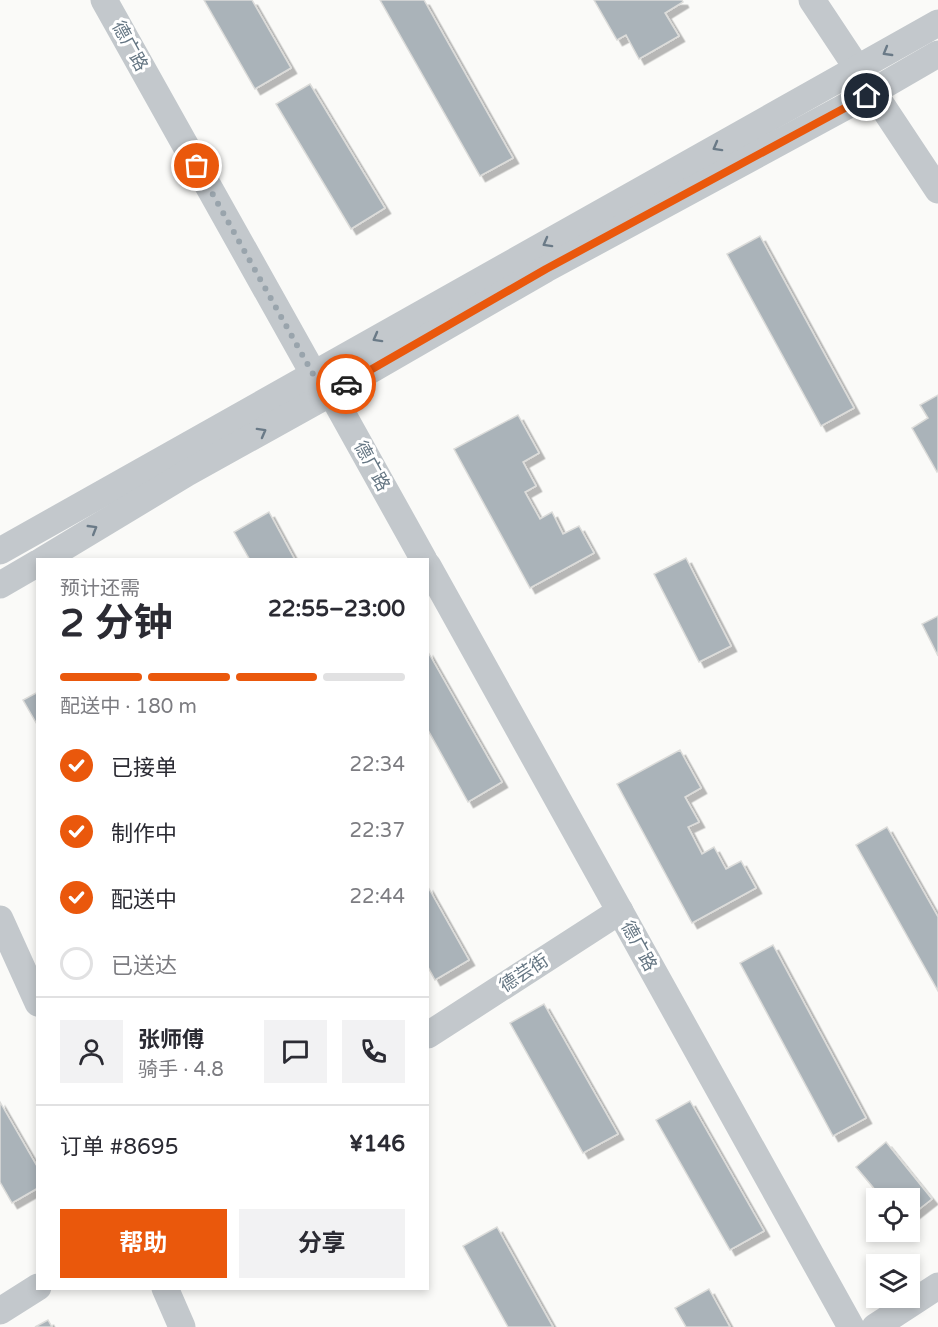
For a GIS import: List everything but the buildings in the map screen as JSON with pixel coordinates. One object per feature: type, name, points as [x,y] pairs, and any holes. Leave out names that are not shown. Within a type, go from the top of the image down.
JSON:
[{"type":"street","name":"德广路","points":[[104,0],[313,374],[331,393],[423,558]]},
{"type":"street","points":[[812,0],[938,190]]},
{"type":"street","points":[[0,551],[938,23]]},
{"type":"street","points":[[46,558],[187,473],[546,269],[873,92],[938,54]]},
{"type":"street","points":[[0,585],[36,564]]},
{"type":"street","name":"德广路","points":[[429,568],[851,1327]]},
{"type":"street","name":"德芸街","points":[[429,1034],[620,911]]},
{"type":"street","points":[[0,919],[36,999]]},
{"type":"street","points":[[875,1327],[938,1286]]},
{"type":"street","points":[[0,1311],[36,1288]]},
{"type":"street","points":[[166,1290],[182,1327]]},
{"type":"way so far","points":[[197,166],[313,374],[331,393],[346,384]]},
{"type":"route","points":[[346,384],[546,269],[867,96]]}]
